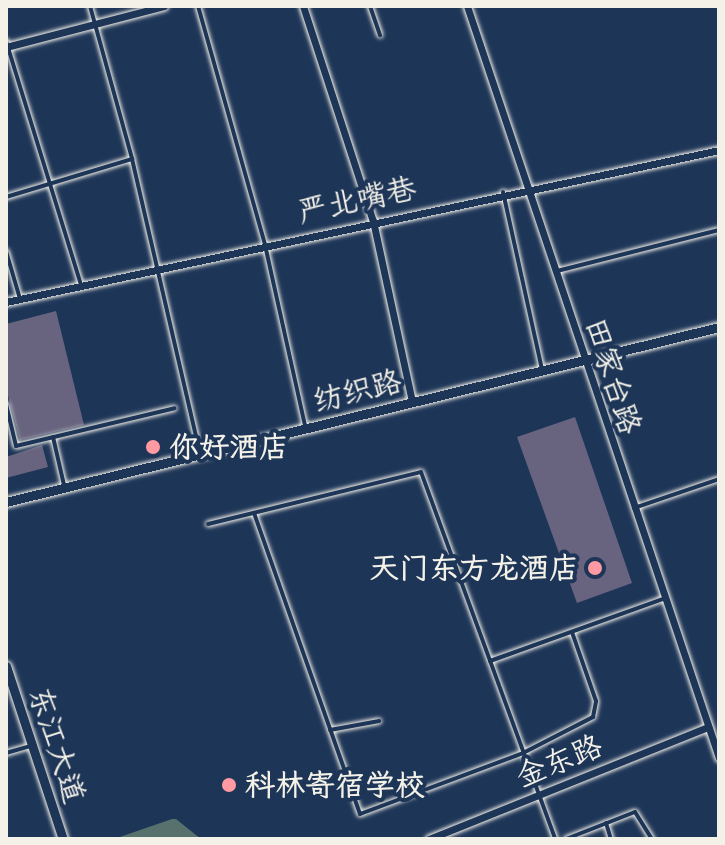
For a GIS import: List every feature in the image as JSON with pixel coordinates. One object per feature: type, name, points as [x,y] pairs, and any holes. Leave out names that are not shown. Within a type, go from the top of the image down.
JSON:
[{"type":"street","points":[[7,45],[164,6]]},
{"type":"street","points":[[303,6],[373,221],[412,402]]},
{"type":"street","name":"田家台路","points":[[467,6],[557,271],[580,361],[719,758]]},
{"type":"street","name":"严北嘴巷","points":[[6,302],[528,186],[719,150]]},
{"type":"street","name":"纺织路","points":[[6,502],[719,327]]},
{"type":"street","name":"东江大道","points":[[6,666],[63,839]]},
{"type":"street","name":"金东路","points":[[429,839],[708,727]]},
{"type":"lane","points":[[90,6],[132,159],[201,454]]},
{"type":"lane","points":[[198,6],[265,245],[305,428]]},
{"type":"lane","points":[[370,6],[380,35]]},
{"type":"lane","points":[[7,45],[81,285]]},
{"type":"lane","points":[[6,197],[132,159]]},
{"type":"lane","points":[[503,192],[543,371]]},
{"type":"lane","points":[[557,271],[719,230]]},
{"type":"lane","points":[[6,251],[20,299]]},
{"type":"lane","points":[[6,404],[16,446],[175,408]]},
{"type":"lane","points":[[53,437],[65,487]]},
{"type":"lane","points":[[208,524],[421,472],[555,839]]},
{"type":"lane","points":[[632,509],[719,479]]},
{"type":"lane","points":[[254,513],[360,814],[523,753],[596,710],[572,632]]},
{"type":"lane","points":[[490,661],[663,599]]},
{"type":"lane","points":[[330,730],[379,721]]},
{"type":"lane","points":[[6,753],[32,745]]},
{"type":"lane","points":[[566,839],[639,812],[652,839]]},
{"type":"lane","points":[[606,823],[611,839]]},
{"type":"green space","points":[[172,819],[201,839],[114,839]]},
{"type":"building","points":[[56,311],[84,425],[20,440],[6,388],[6,324]]},
{"type":"building","points":[[575,417],[632,583],[577,603],[517,437]]},
{"type":"building","points":[[42,445],[48,467],[6,478],[6,457]]},
{"type":"place","name":"你好酒店","points":[[153,447]]},
{"type":"place","name":"天门东方龙酒店","points":[[595,568]]},
{"type":"place","name":"科林寄宿学校","points":[[229,785]]}]
